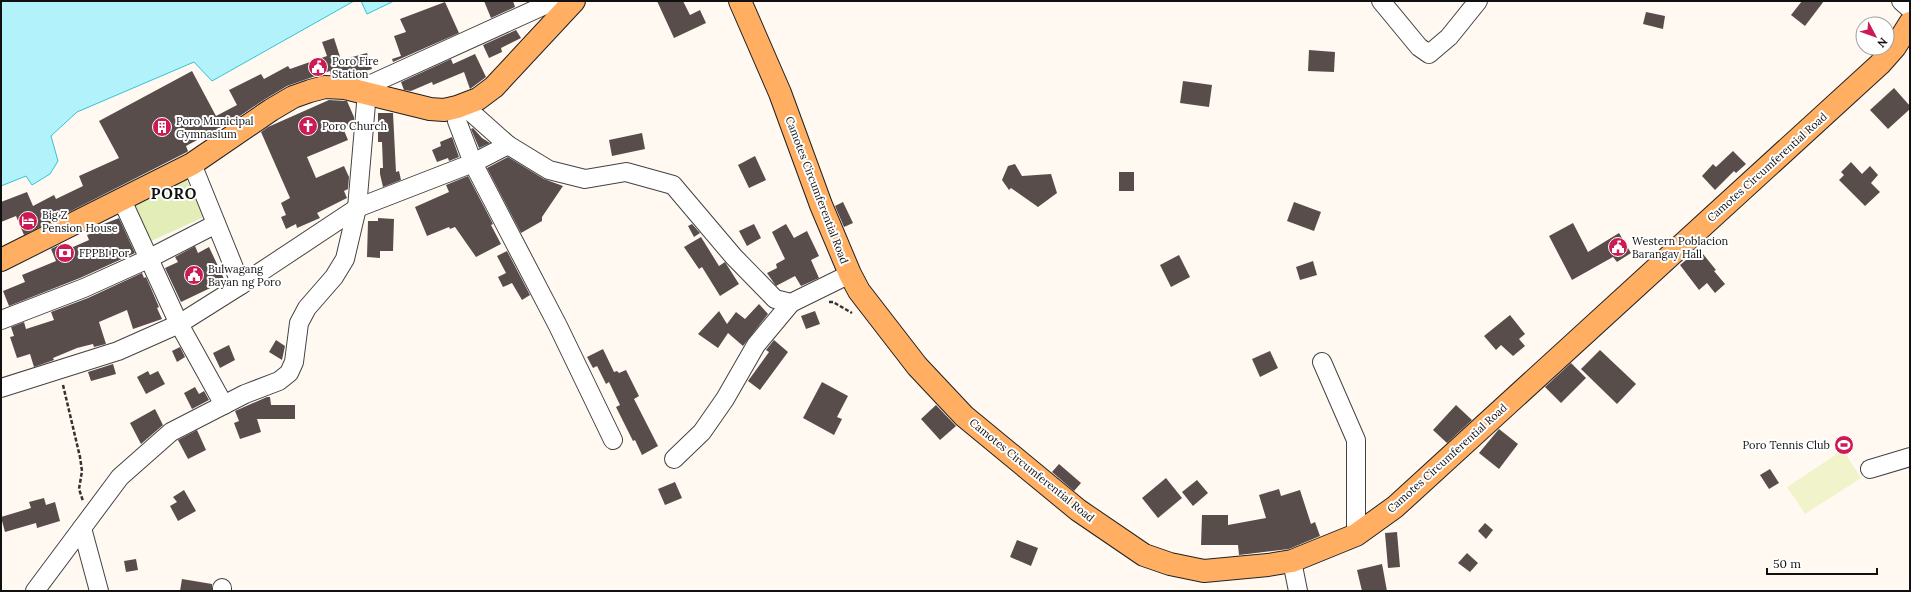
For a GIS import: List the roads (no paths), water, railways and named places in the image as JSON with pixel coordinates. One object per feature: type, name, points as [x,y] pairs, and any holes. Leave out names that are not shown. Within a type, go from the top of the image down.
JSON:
[{"type":"main road","points":[[1,260],[121,198],[192,164],[271,110],[293,97],[325,87],[362,91],[430,109],[444,110],[478,99],[494,87],[574,1]]},
{"type":"main road","name":"Camotes Circumferential Road","points":[[740,1],[780,93],[821,205],[850,274],[859,291],[917,366],[964,416],[1078,510],[1144,555],[1170,564],[1204,571],[1245,568],[1292,561],[1356,535],[1395,507],[1880,64],[1895,47],[1909,22]]},
{"type":"street","points":[[35,591],[120,477],[171,432],[245,394],[279,381],[289,373],[294,362],[299,322],[307,308],[334,277],[345,259],[357,208],[362,91],[554,1]]},
{"type":"street","points":[[1381,1],[1419,48],[1429,54],[1449,37],[1478,1]]},
{"type":"street","points":[[1901,1],[1909,22]]},
{"type":"street","points":[[614,440],[558,326],[473,163],[457,121],[460,106],[508,145],[549,170],[585,179],[626,172],[673,185],[734,257],[774,299],[791,303]]},
{"type":"street","points":[[1,388],[118,351],[179,324],[357,208],[473,163],[508,145]]},
{"type":"street","points":[[192,164],[241,285]]},
{"type":"street","points":[[121,198],[179,324],[224,405]]},
{"type":"street","points":[[1,320],[84,288],[148,259],[216,224]]},
{"type":"street","points":[[674,459],[702,432],[726,399],[756,345],[791,303],[850,274]]},
{"type":"street","points":[[1322,362],[1356,440],[1356,535]]},
{"type":"street","points":[[1870,469],[1910,457]]},
{"type":"street","points":[[85,523],[99,591]]},
{"type":"street","points":[[1292,561],[1298,591]]},
{"type":"water","points":[[1,1],[354,1],[212,81],[194,62],[77,112],[51,136],[58,161],[50,174],[32,185],[26,176],[1,186]]},
{"type":"water","points":[[361,1],[394,1],[367,14]]},
{"type":"place","name":"Poro Fire Station","points":[[318,67]]},
{"type":"place","name":"Poro Church","points":[[308,126]]},
{"type":"place","name":"Poro Municipal Gymnasium","points":[[162,127]]},
{"type":"place","name":"Big Z Pension House","points":[[28,221]]},
{"type":"place","name":"Western Poblacion Barangay Hall","points":[[1618,247]]},
{"type":"place","name":"FPPBI Por","points":[[65,253]]},
{"type":"place","name":"Bulwagang Bayan ng Poro","points":[[194,275]]},
{"type":"place","name":"Poro Tennis Club","points":[[1844,445]]},
{"type":"district","name":"PORO","points":[[174,193]]}]
